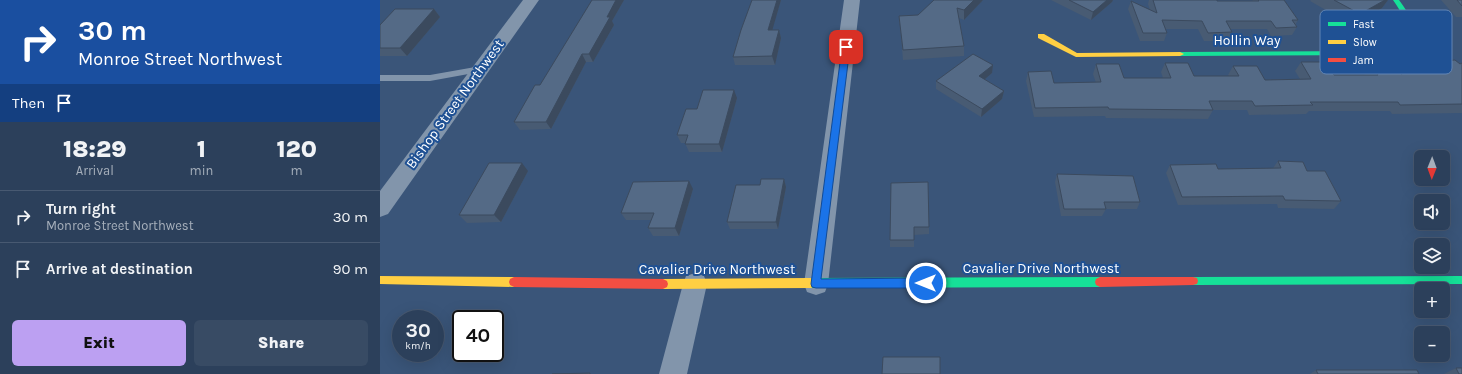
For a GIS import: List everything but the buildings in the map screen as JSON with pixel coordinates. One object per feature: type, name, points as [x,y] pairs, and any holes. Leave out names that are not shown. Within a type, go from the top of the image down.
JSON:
[{"type":"street","name":"Bishop Street Northwest","points":[[380,208],[531,0]]},
{"type":"street","points":[[816,284],[852,0]]},
{"type":"street","name":"Hollin Way","points":[[1396,0],[1405,10]]},
{"type":"street","name":"Hollin Way","points":[[1041,36],[1076,55],[1320,53]]},
{"type":"street","name":"Cavalier Drive Northwest","points":[[380,280],[816,284],[1462,280]]},
{"type":"street","points":[[673,374],[695,284]]},
{"type":"lane","points":[[380,78],[430,78],[481,69]]},
{"type":"traffic: fast","points":[[1396,0],[1403,10]]},
{"type":"traffic: fast","points":[[1180,54],[1320,53]]},
{"type":"traffic: fast","points":[[1193,281],[1462,280]]},
{"type":"traffic: fast","points":[[811,283],[1100,282]]},
{"type":"traffic: slow","points":[[1041,36],[1076,55],[1180,54]]},
{"type":"traffic: slow","points":[[380,280],[514,282]]},
{"type":"traffic: slow","points":[[663,284],[811,283]]},
{"type":"traffic: jam","points":[[1100,282],[1193,281]]},
{"type":"traffic: jam","points":[[514,282],[663,284]]},
{"type":"route","points":[[846,47],[816,284],[926,283]]}]
